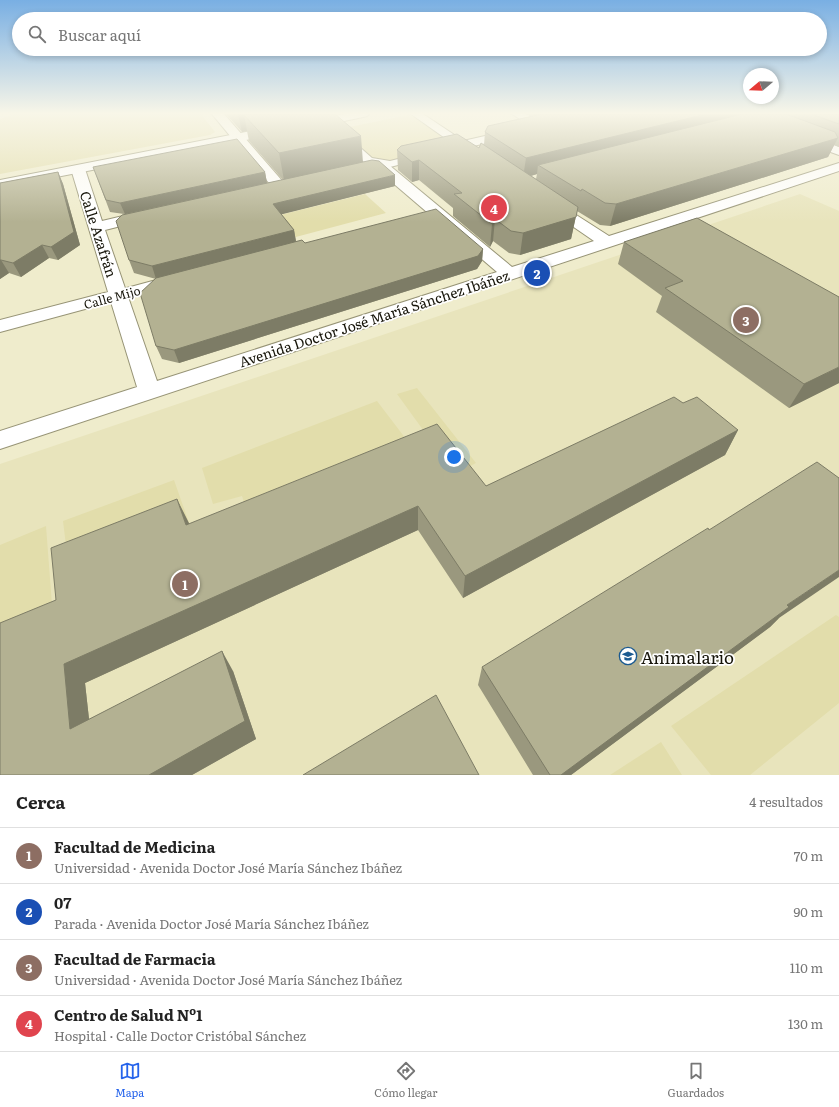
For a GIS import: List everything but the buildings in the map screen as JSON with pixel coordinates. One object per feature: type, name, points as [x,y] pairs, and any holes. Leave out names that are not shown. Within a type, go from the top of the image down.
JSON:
[{"type":"street","points":[[0,184],[176,150]]},
{"type":"street","points":[[249,150],[279,186]]},
{"type":"street","points":[[357,150],[369,161],[384,168],[427,213],[509,274]]},
{"type":"street","points":[[353,169],[375,164],[390,164],[449,150]]},
{"type":"street","points":[[467,150],[495,167]]},
{"type":"street","name":"Avenida Doctor José María Sánchez Ibáñez","points":[[0,440],[608,243],[839,166]]},
{"type":"street","name":"Calle Azafrán","points":[[78,169],[149,391]]},
{"type":"street","points":[[263,189],[294,182]]},
{"type":"street","points":[[539,197],[608,243]]},
{"type":"street","points":[[97,227],[154,214]]},
{"type":"street","name":"Calle Mijo","points":[[0,326],[183,278]]},
{"type":"shaded area","points":[[0,150],[128,150],[0,174]]},
{"type":"shaded area","points":[[359,150],[429,150],[388,162],[369,159]]},
{"type":"shaded area","points":[[365,194],[386,213],[292,238],[276,216]]},
{"type":"shaded area","points":[[800,194],[839,211],[839,775],[0,775],[0,464]]},
{"type":"shaded area","points":[[417,388],[476,463],[455,474],[397,394]]},
{"type":"shaded area","points":[[377,401],[409,443],[246,508],[242,496],[213,504],[202,468]]},
{"type":"shaded area","points":[[174,480],[189,523],[69,570],[63,521]]},
{"type":"shaded area","points":[[46,526],[53,618],[0,641],[0,545]]},
{"type":"shaded area","points":[[836,615],[839,617],[839,703],[750,775],[711,775],[671,726]]},
{"type":"shaded area","points":[[661,742],[682,775],[610,775]]},
{"type":"place","name":"Centro de Salud Nº1","points":[[494,208]]},
{"type":"place","name":"07","points":[[537,273]]},
{"type":"place","name":"Facultad de Farmacia","points":[[746,320]]},
{"type":"place","name":"Facultad de Medicina","points":[[185,584]]},
{"type":"place","name":"Animalario","points":[[628,656]]}]
